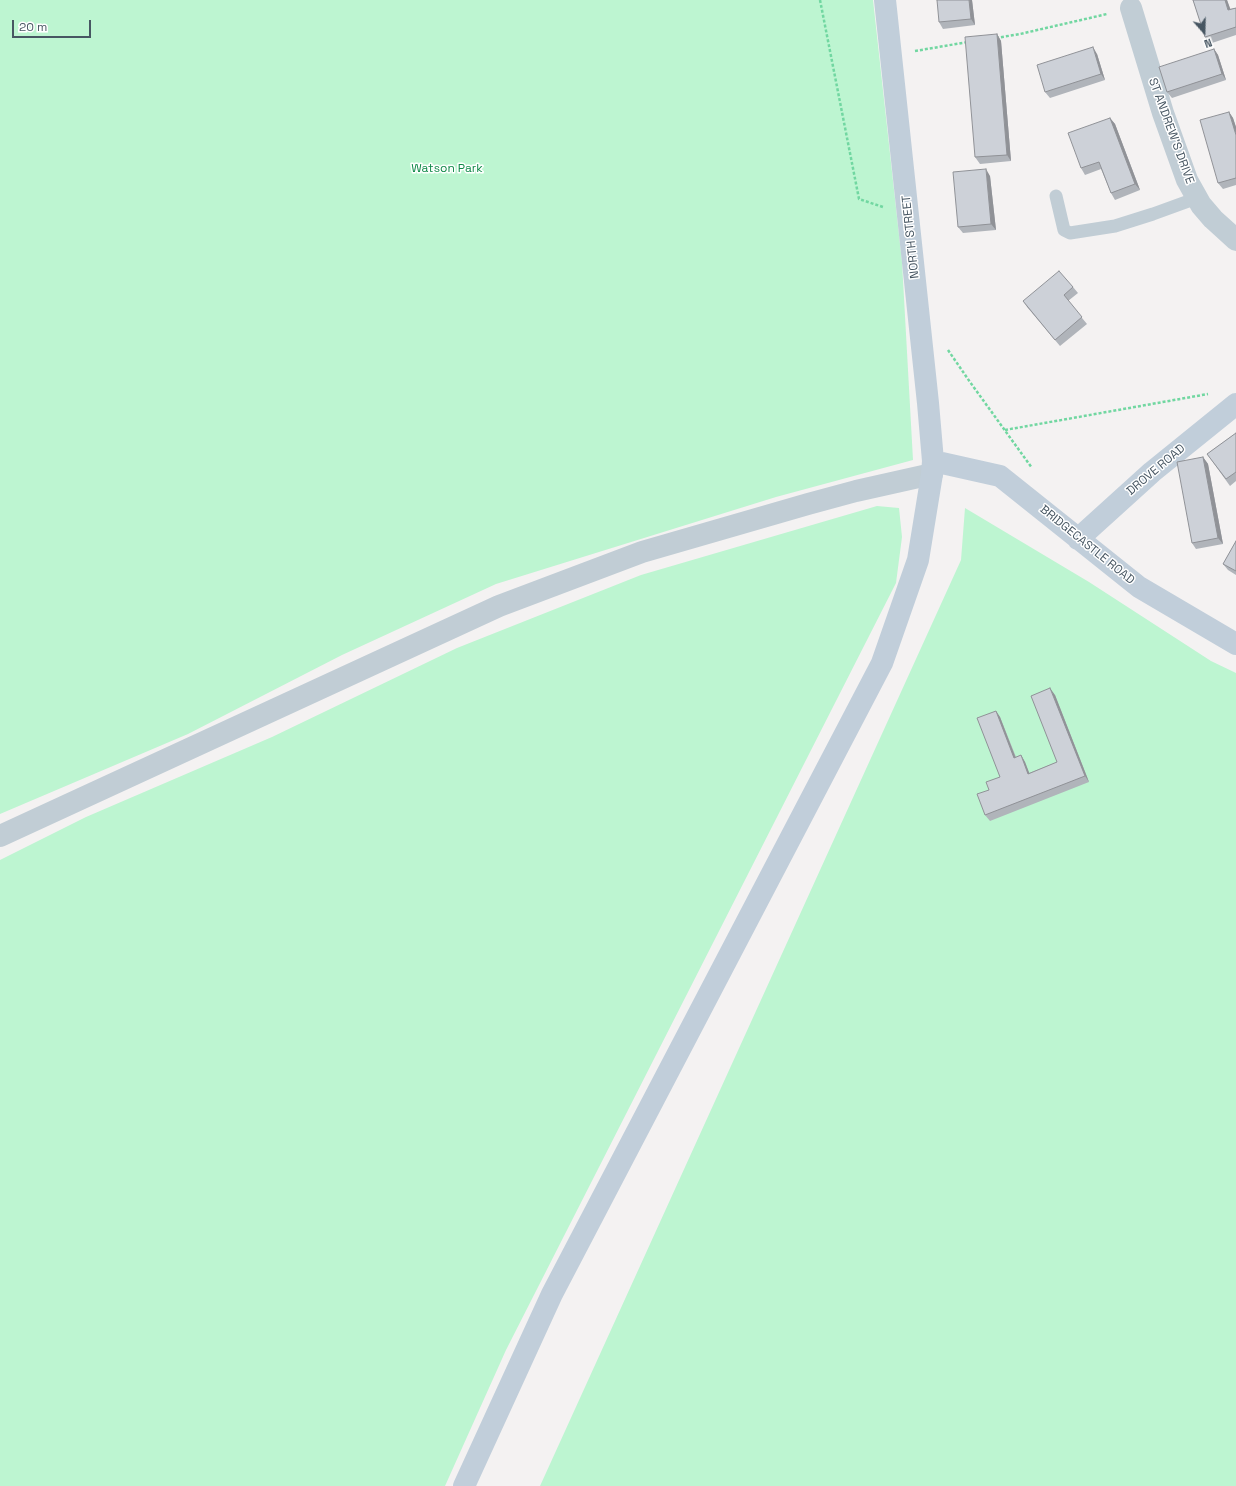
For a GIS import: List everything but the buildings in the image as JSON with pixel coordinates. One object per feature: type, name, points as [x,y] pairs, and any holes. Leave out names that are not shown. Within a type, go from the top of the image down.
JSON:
[{"type":"main road","name":"NORTH STREET","points":[[464,1486],[552,1294],[882,663],[918,560],[932,468],[920,328],[886,0]]},
{"type":"main road","name":"DROVE ROAD","points":[[1078,539],[1152,472],[1236,404]]},
{"type":"main road","name":"BRIDGECASTLE ROAD","points":[[932,468],[1000,476],[1138,587],[1236,644]]},
{"type":"street","name":"ST ANDREW'S DRIVE","points":[[1131,8],[1162,113],[1187,180],[1197,198],[1213,219],[1236,240]]},
{"type":"street","points":[[0,836],[499,606],[642,552],[932,468]]},
{"type":"lane","points":[[1056,196],[1064,230],[1070,233],[1115,226],[1197,198]]},
{"type":"path","points":[[820,0],[859,199],[908,216]]},
{"type":"path","points":[[990,39],[1020,34],[1131,8]]},
{"type":"path","points":[[891,55],[974,41]]},
{"type":"path","points":[[920,328],[947,347],[1033,470]]},
{"type":"path","points":[[1004,430],[1213,393]]},
{"type":"green space","name":"Watson Park","points":[[0,0],[873,0],[902,262],[913,460],[776,497],[496,584],[342,655],[188,734],[0,814]]},
{"type":"green space","points":[[877,506],[899,508],[902,537],[896,583],[506,1350],[445,1486],[0,1486],[0,860],[86,817],[272,737],[457,648],[641,575]]},
{"type":"green space","points":[[965,508],[1089,582],[1211,661],[1236,673],[1236,1486],[540,1486],[961,560]]}]
